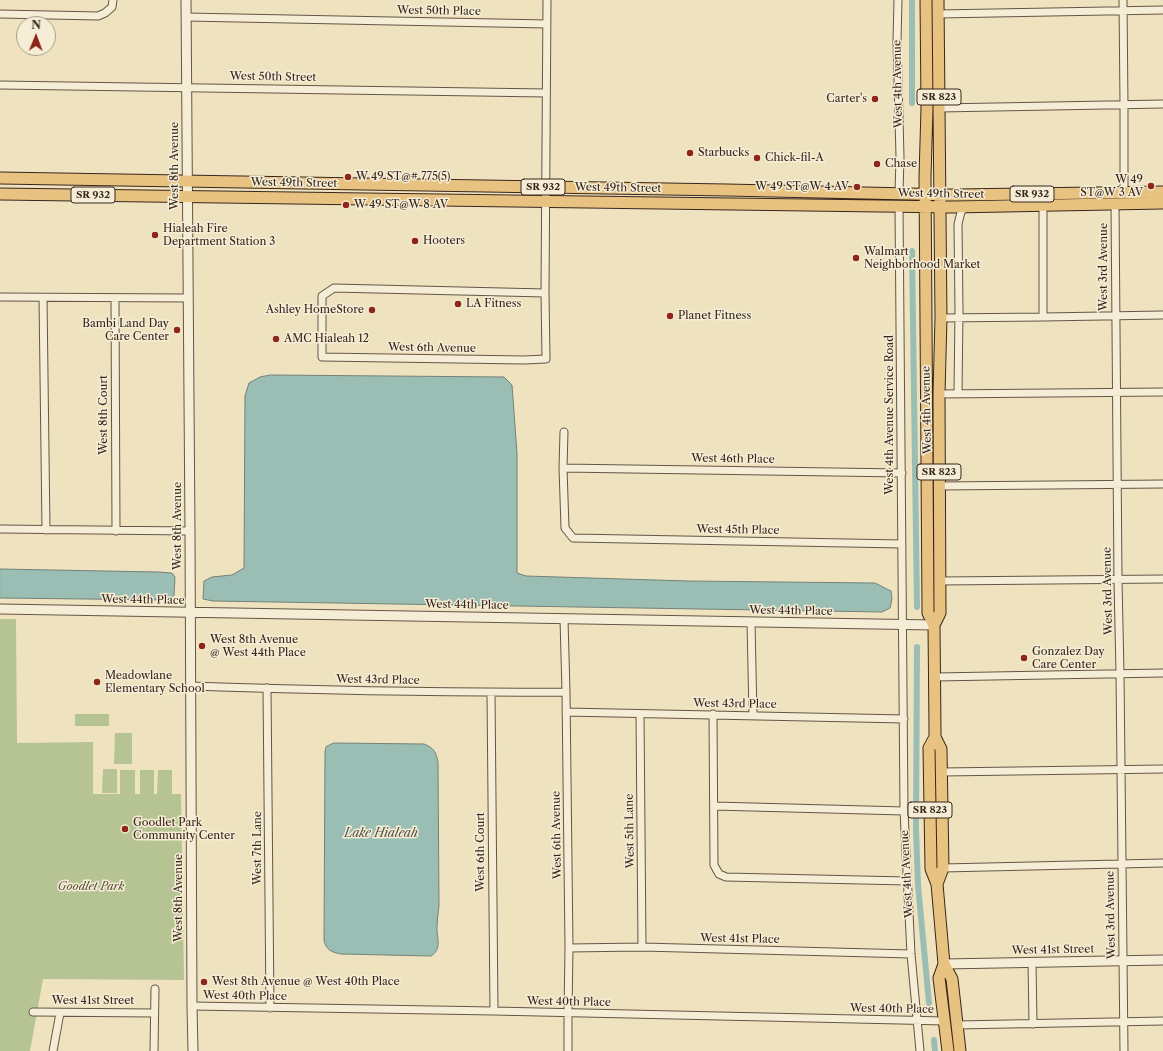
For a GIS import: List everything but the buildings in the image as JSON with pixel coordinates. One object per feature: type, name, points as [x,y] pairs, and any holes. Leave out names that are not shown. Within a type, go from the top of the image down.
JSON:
[{"type":"main road","name":"SR 823","points":[[925,194],[927,108],[926,0]]},
{"type":"main road","points":[[931,0],[938,14]]},
{"type":"main road","name":"SR 823","points":[[938,0],[940,194]]},
{"type":"main road","name":"West 49th Street","points":[[0,178],[980,195],[1163,192]]},
{"type":"main road","points":[[78,195],[87,184],[113,183],[124,180]]},
{"type":"main road","points":[[333,199],[362,194],[374,185]]},
{"type":"main road","points":[[374,199],[381,189],[415,185]]},
{"type":"main road","points":[[1102,204],[1116,199],[1124,192],[1140,203]]},
{"type":"main road","name":"West 49th Street","points":[[0,194],[940,207],[1163,203]]},
{"type":"main road","name":"West 4th Avenue","points":[[925,194],[928,613],[934,625],[935,677],[935,737],[930,748],[930,849],[931,869],[937,884],[944,964],[939,978],[948,1051]]},
{"type":"main road","name":"West 4th Avenue","points":[[934,625],[940,613],[940,194]]},
{"type":"main road","points":[[926,378],[933,391],[939,394]]},
{"type":"main road","points":[[927,472],[934,484],[939,486]]},
{"type":"main road","name":"West 4th Avenue","points":[[935,737],[941,749],[942,772],[943,868],[937,884]]},
{"type":"main road","name":"West 4th Avenue","points":[[944,964],[951,976],[960,1051]]},
{"type":"street","points":[[0,14],[98,16],[112,8],[113,0]]},
{"type":"street","name":"West 8th Avenue","points":[[186,0],[193,1051]]},
{"type":"street","name":"West 6th Avenue","points":[[545,293],[334,288],[322,296],[322,357],[546,359],[545,188],[547,0]]},
{"type":"street","name":"West 4th Avenue","points":[[898,0],[897,41],[900,173],[899,193]]},
{"type":"street","points":[[1123,0],[1124,192]]},
{"type":"street","points":[[938,14],[1163,10]]},
{"type":"street","name":"West 50th Place","points":[[186,17],[547,24]]},
{"type":"street","name":"West 50th Street","points":[[0,85],[546,93]]},
{"type":"street","points":[[939,108],[1163,104]]},
{"type":"street","name":"West 3rd Avenue","points":[[1115,204],[1124,1051]]},
{"type":"street","points":[[1043,205],[1043,317]]},
{"type":"street","name":"West 4th Avenue Service Road","points":[[899,206],[903,625]]},
{"type":"street","points":[[958,394],[958,224],[961,212],[965,206]]},
{"type":"street","points":[[0,297],[188,298]]},
{"type":"street","points":[[43,298],[46,530]]},
{"type":"street","name":"West 8th Court","points":[[115,298],[116,531]]},
{"type":"street","points":[[941,318],[1163,315]]},
{"type":"street","points":[[939,394],[1163,392]]},
{"type":"street","points":[[563,468],[564,432]]},
{"type":"street","name":"West 46th Place","points":[[563,468],[902,473]]},
{"type":"street","name":"West 45th Place","points":[[563,468],[565,528],[573,538],[902,544]]},
{"type":"street","points":[[939,486],[1163,484]]},
{"type":"street","points":[[0,529],[190,532]]},
{"type":"street","points":[[940,581],[1163,579]]},
{"type":"street","name":"West 44th Place","points":[[0,609],[934,625]]},
{"type":"street","name":"West 6th Avenue","points":[[564,619],[569,948],[568,1051]]},
{"type":"street","points":[[751,622],[753,715]]},
{"type":"street","name":"West 4th Avenue","points":[[903,625],[904,811],[910,954],[920,1051]]},
{"type":"street","points":[[935,677],[1163,673]]},
{"type":"street","name":"West 43rd Place","points":[[190,686],[491,693],[566,692]]},
{"type":"street","name":"West 7th Lane","points":[[267,688],[270,1008]]},
{"type":"street","name":"West 6th Court","points":[[491,693],[494,1011]]},
{"type":"street","name":"West 43rd Place","points":[[566,712],[904,719]]},
{"type":"street","name":"West 5th Lane","points":[[640,714],[642,947]]},
{"type":"street","points":[[713,714],[714,865],[719,874],[726,877],[907,881]]},
{"type":"street","points":[[942,772],[1163,769]]},
{"type":"street","points":[[714,806],[904,811]]},
{"type":"street","points":[[943,868],[1163,863]]},
{"type":"street","name":"West 41st Place","points":[[569,948],[642,947],[910,954]]},
{"type":"street","name":"West 41st Street","points":[[944,964],[1163,960]]},
{"type":"street","points":[[1032,962],[1033,1024]]},
{"type":"street","points":[[154,1051],[155,989]]},
{"type":"street","name":"West 40th Place","points":[[192,1006],[945,1021]]},
{"type":"street","name":"West 41st Street","points":[[33,1012],[154,1013]]},
{"type":"street","points":[[53,1051],[60,1013]]},
{"type":"street","points":[[957,1025],[1163,1021]]},
{"type":"green space","name":"Goodlet Park","points":[[0,619],[16,619],[17,743],[93,742],[93,794],[120,794],[120,770],[135,770],[135,794],[140,794],[140,770],[154,770],[154,794],[157,794],[158,770],[172,770],[172,794],[181,794],[184,980],[43,979],[30,1051],[0,1051]]},
{"type":"green space","points":[[75,714],[109,714],[109,726],[75,726]]},
{"type":"green space","points":[[115,733],[132,733],[132,764],[114,764]]},
{"type":"green space","points":[[103,769],[117,769],[117,793],[102,793]]},
{"type":"water","points":[[271,375],[504,377],[512,385],[517,453],[517,573],[526,576],[688,581],[875,583],[891,591],[892,599],[890,608],[882,612],[213,601],[203,599],[204,581],[212,577],[232,575],[244,568],[245,396],[249,383],[260,377]]},
{"type":"water","points":[[0,569],[172,573],[175,577],[174,595],[170,600],[0,598]]},
{"type":"water","name":"Lake Hialeah","points":[[334,743],[424,744],[430,747],[435,753],[438,762],[439,906],[437,926],[438,947],[431,956],[341,954],[332,951],[326,946],[324,940],[325,752],[326,747]]},
{"type":"waterway","points":[[912,0],[912,103]]},
{"type":"waterway","points":[[912,251],[917,607]]},
{"type":"waterway","points":[[917,647],[916,828],[918,885],[929,1003]]},
{"type":"waterway","points":[[934,1040],[935,1051]]},
{"type":"place","name":"Carter's","points":[[875,99]]},
{"type":"place","name":"Starbucks","points":[[690,153]]},
{"type":"place","name":"Chick-fil-A","points":[[757,158]]},
{"type":"place","name":"Chase","points":[[877,164]]},
{"type":"place","name":"W 49 ST@# 775(5)","points":[[348,177]]},
{"type":"place","name":"W 49 ST@W 3 AV","points":[[1151,186]]},
{"type":"place","name":"W 49 ST@W 4 AV","points":[[857,187]]},
{"type":"place","name":"W 49 ST@W 8 AV","points":[[346,205]]},
{"type":"place","name":"Hialeah Fire Department Station 3","points":[[155,235]]},
{"type":"place","name":"Hooters","points":[[415,241]]},
{"type":"place","name":"Walmart Neighborhood Market","points":[[856,258]]},
{"type":"place","name":"LA Fitness","points":[[458,304]]},
{"type":"place","name":"Ashley HomeStore","points":[[372,310]]},
{"type":"place","name":"Planet Fitness","points":[[670,316]]},
{"type":"place","name":"Bambi Land Day Care Center","points":[[177,330]]},
{"type":"place","name":"AMC Hialeah 12","points":[[276,339]]},
{"type":"place","name":"West 8th Avenue @ West 44th Place","points":[[202,646]]},
{"type":"place","name":"Gonzalez Day Care Center","points":[[1024,658]]},
{"type":"place","name":"Meadowlane Elementary School","points":[[97,682]]},
{"type":"place","name":"Goodlet Park Community Center","points":[[125,829]]},
{"type":"place","name":"West 8th Avenue @ West 40th Place","points":[[204,982]]}]
